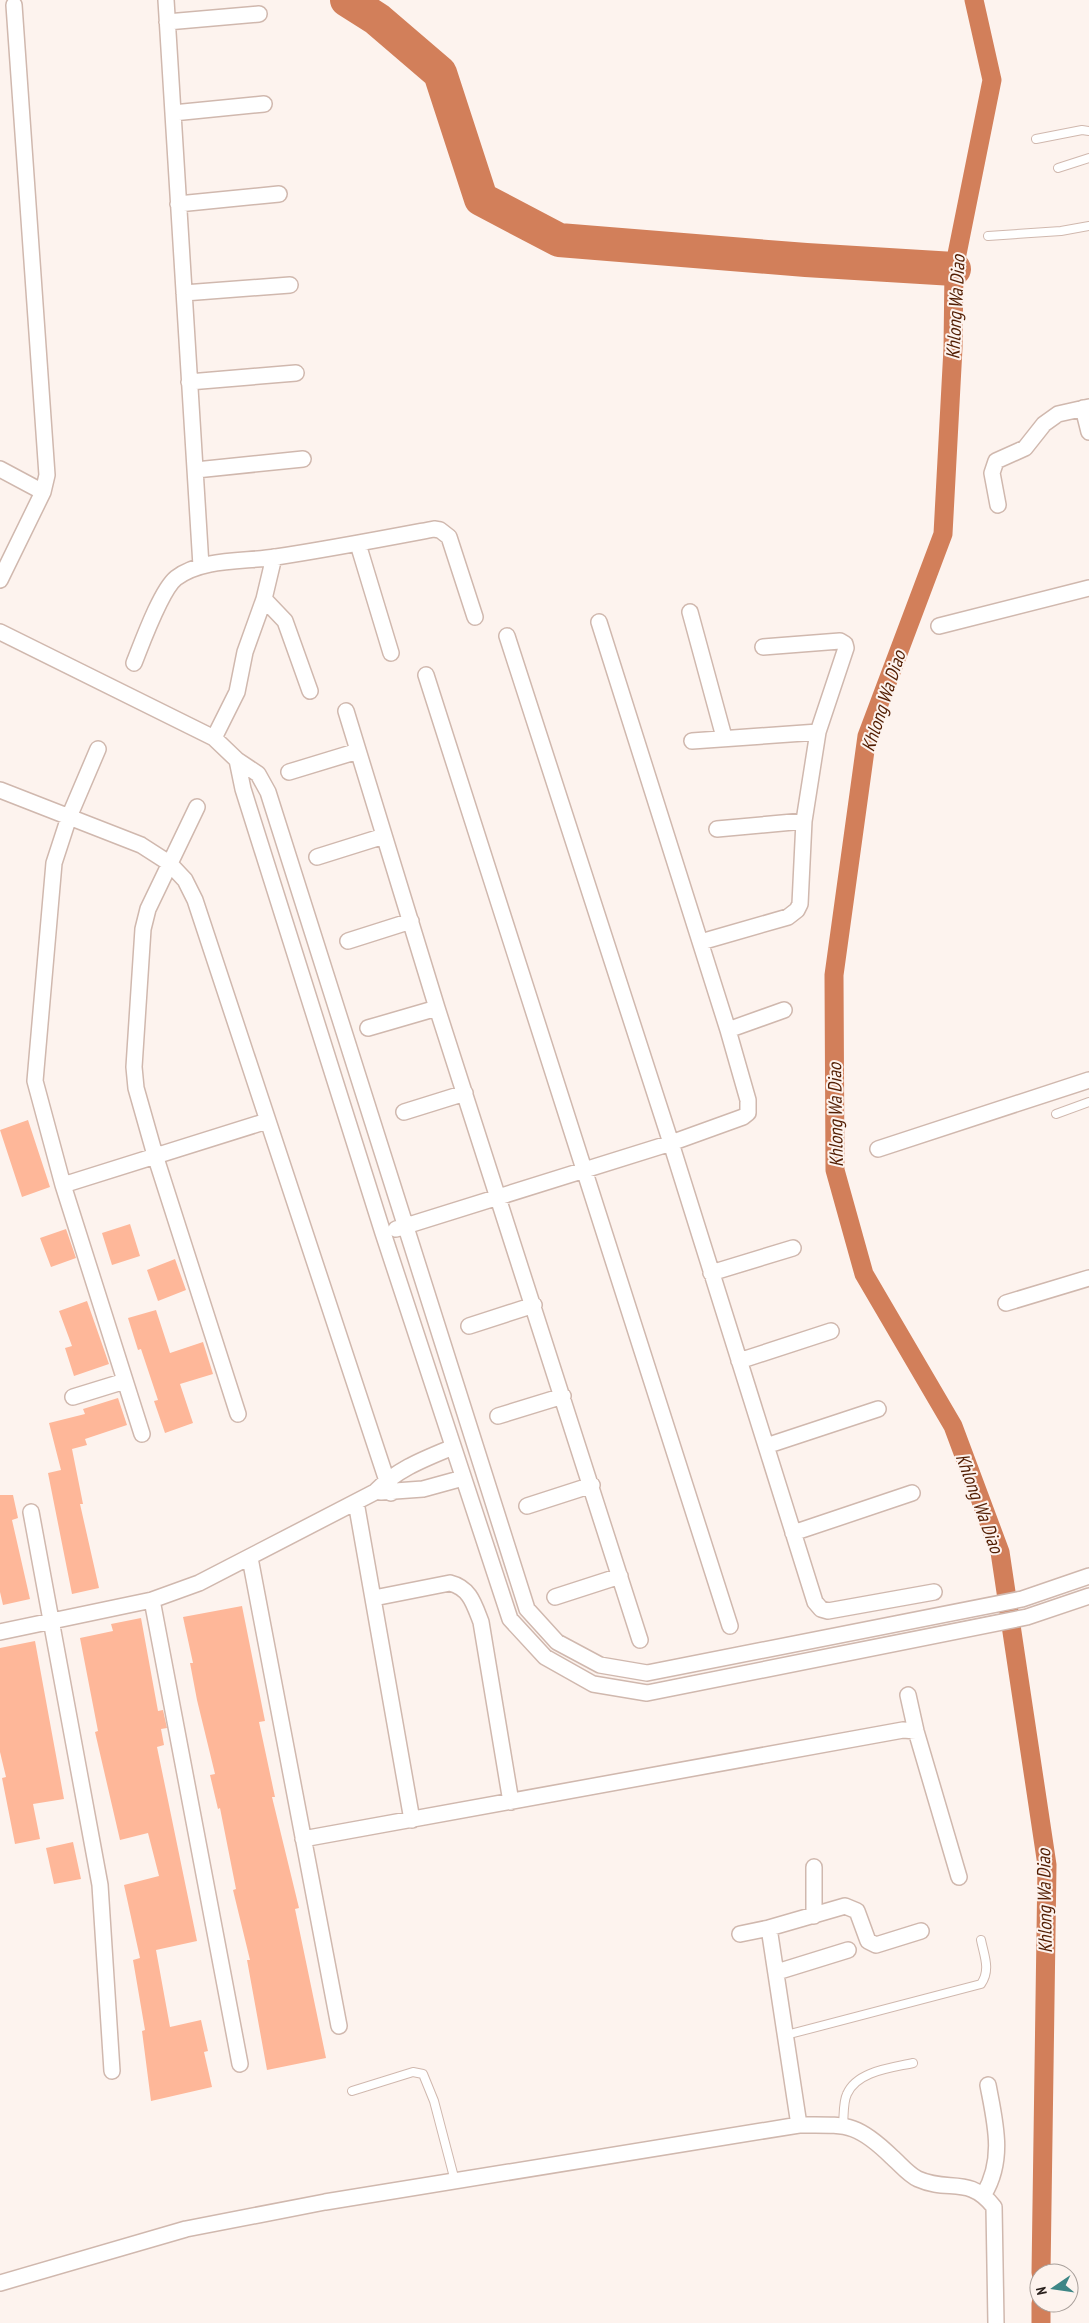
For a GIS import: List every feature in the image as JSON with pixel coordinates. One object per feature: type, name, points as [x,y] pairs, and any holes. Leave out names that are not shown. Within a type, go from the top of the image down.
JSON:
[{"type":"street","points":[[166,0],[201,566]]},
{"type":"street","points":[[0,580],[43,492],[47,475],[14,5]]},
{"type":"street","points":[[167,22],[259,14]]},
{"type":"street","points":[[173,113],[264,104]]},
{"type":"street","points":[[178,204],[279,194]]},
{"type":"street","points":[[184,293],[290,284]]},
{"type":"street","points":[[189,382],[296,373]]},
{"type":"street","points":[[998,505],[992,472],[996,461],[1025,448],[1044,424],[1058,414],[1086,408],[1089,432]]},
{"type":"street","points":[[196,470],[303,459]]},
{"type":"street","points":[[0,469],[43,492]]},
{"type":"street","points":[[134,663],[166,591],[174,579],[201,566],[274,558],[434,529],[444,532],[448,537],[476,617]]},
{"type":"street","points":[[358,544],[391,653]]},
{"type":"street","points":[[214,738],[237,692],[244,652],[264,598],[274,558]]},
{"type":"street","points":[[939,626],[1089,588]]},
{"type":"street","points":[[264,598],[285,621],[310,690]]},
{"type":"street","points":[[690,612],[724,737]]},
{"type":"street","points":[[383,1233],[672,1143],[743,1118],[748,1113],[748,1100],[728,1030],[598,622]]},
{"type":"street","points":[[0,632],[214,738],[237,760],[258,774],[268,792],[477,1458],[527,1609],[557,1642],[600,1665],[647,1674],[1019,1599],[1089,1576]]},
{"type":"street","points":[[507,636],[672,1143],[711,1273],[816,1602],[820,1609],[828,1611],[934,1592]]},
{"type":"street","points":[[701,942],[788,917],[797,910],[800,904],[804,821],[818,732],[845,654],[845,644],[840,641],[763,647]]},
{"type":"street","points":[[426,675],[730,1626]]},
{"type":"street","points":[[346,711],[437,1008],[592,1485],[640,1640]]},
{"type":"street","points":[[692,741],[724,737],[818,732]]},
{"type":"street","points":[[98,749],[69,817],[54,863],[35,1062],[37,1087],[64,1185],[142,1434]]},
{"type":"street","points":[[289,772],[358,751]]},
{"type":"street","points":[[237,760],[243,790],[383,1233],[510,1619],[545,1657],[593,1684],[647,1693],[1023,1618],[1089,1596]]},
{"type":"street","points":[[0,790],[141,845],[169,863],[185,880],[195,900],[389,1486]]},
{"type":"street","points":[[197,807],[148,909],[143,929],[134,1068],[136,1088],[155,1155],[238,1414]]},
{"type":"street","points":[[718,829],[804,821]]},
{"type":"street","points":[[317,857],[384,836]]},
{"type":"street","points":[[348,941],[411,921]]},
{"type":"street","points":[[368,1028],[437,1008]]},
{"type":"street","points":[[728,1030],[784,1010]]},
{"type":"street","points":[[878,1149],[1089,1080]]},
{"type":"street","points":[[404,1112],[466,1093]]},
{"type":"street","points":[[64,1185],[267,1121]]},
{"type":"street","points":[[711,1273],[793,1248]]},
{"type":"street","points":[[1006,1303],[1089,1278]]},
{"type":"street","points":[[469,1326],[534,1305]]},
{"type":"street","points":[[739,1361],[831,1331]]},
{"type":"street","points":[[73,1397],[125,1381]]},
{"type":"street","points":[[498,1416],[563,1396]]},
{"type":"street","points":[[766,1446],[878,1410]]},
{"type":"street","points":[[0,1632],[152,1600],[199,1584],[389,1486],[412,1464],[453,1447]]},
{"type":"street","points":[[389,1486],[423,1489],[461,1471],[477,1458]]},
{"type":"street","points":[[527,1506],[592,1485]]},
{"type":"street","points":[[794,1533],[912,1493]]},
{"type":"street","points":[[356,1502],[412,1820]]},
{"type":"street","points":[[31,1512],[100,1885],[112,2070]]},
{"type":"street","points":[[250,1558],[339,2026]]},
{"type":"street","points":[[555,1597],[620,1576]]},
{"type":"street","points":[[374,1598],[450,1583],[462,1586],[465,1590],[474,1604],[481,1622],[511,1802]]},
{"type":"street","points":[[1019,1599],[1023,1618]]},
{"type":"street","points":[[152,1600],[240,2064]]},
{"type":"street","points":[[951,1613],[955,1632]]},
{"type":"street","points":[[788,1646],[792,1665]]},
{"type":"street","points":[[908,1695],[916,1731],[959,1877]]},
{"type":"street","points":[[303,1839],[902,1730],[916,1731]]},
{"type":"street","points":[[814,1867],[814,1916]]},
{"type":"street","points":[[740,1934],[814,1916],[845,1906],[857,1911],[868,1941],[876,1945],[922,1931]]},
{"type":"street","points":[[769,1928],[799,2125]]},
{"type":"street","points":[[777,1972],[848,1950]]},
{"type":"street","points":[[984,2194],[993,2179],[998,2143],[988,2085]]},
{"type":"street","points":[[0,2283],[186,2229],[324,2202],[799,2125],[843,2125],[861,2130],[916,2179],[935,2185],[962,2186],[984,2194],[994,2207],[996,2323]]},
{"type":"lane","points":[[1036,139],[1082,130],[1089,131]]},
{"type":"lane","points":[[1058,168],[1089,158]]},
{"type":"lane","points":[[988,236],[1062,231],[1089,226]]},
{"type":"lane","points":[[1056,1114],[1089,1102]]},
{"type":"lane","points":[[786,2035],[981,1984],[986,1976],[987,1968],[980,1940]]},
{"type":"lane","points":[[843,2125],[846,2095],[854,2082],[869,2074],[913,2063]]},
{"type":"lane","points":[[352,2091],[413,2072],[422,2074],[434,2101],[455,2180]]},
{"type":"building","points":[[28,1120],[50,1187],[22,1197],[0,1130]]},
{"type":"building","points":[[130,1224],[140,1256],[112,1265],[102,1233]]},
{"type":"building","points":[[66,1229],[76,1258],[51,1267],[40,1238]]},
{"type":"building","points":[[175,1259],[186,1290],[158,1301],[147,1270]]},
{"type":"building","points":[[87,1301],[109,1364],[74,1376],[65,1348],[72,1346],[59,1311]]},
{"type":"building","points":[[156,1310],[170,1353],[203,1342],[213,1374],[180,1384],[193,1423],[165,1433],[154,1401],[158,1400],[141,1349],[138,1350],[128,1318]]},
{"type":"building","points":[[118,1398],[127,1425],[85,1439],[87,1445],[72,1449],[83,1504],[80,1504],[99,1588],[72,1594],[48,1473],[61,1470],[49,1423],[85,1414],[83,1409]]},
{"type":"building","points":[[0,1495],[13,1495],[18,1518],[12,1520],[30,1599],[3,1605],[0,1592]]},
{"type":"building","points":[[242,1606],[265,1721],[259,1722],[275,1797],[272,1797],[299,1908],[295,1909],[326,2058],[267,2070],[247,1960],[250,1960],[233,1890],[236,1889],[220,1808],[218,1809],[210,1775],[215,1774],[197,1700],[190,1663],[193,1663],[183,1617]]},
{"type":"building","points":[[141,1618],[158,1711],[163,1710],[167,1728],[161,1729],[164,1745],[157,1747],[197,1941],[156,1950],[170,2027],[201,2020],[208,2051],[204,2052],[212,2087],[151,2101],[142,2031],[145,2030],[133,1960],[140,1958],[124,1885],[159,1876],[148,1833],[120,1840],[95,1732],[98,1731],[80,1638],[113,1631],[111,1624]]},
{"type":"building","points":[[35,1641],[64,1799],[33,1804],[40,1839],[15,1844],[2,1778],[6,1777],[0,1752],[0,1648]]},
{"type":"building","points":[[73,1842],[81,1879],[54,1884],[46,1848]]},
{"type":"waterway","points":[[347,0],[377,19],[440,73],[481,199],[559,240],[806,260],[954,269]]},
{"type":"waterway","name":"Khlong Wa Diao","points":[[974,0],[992,80],[954,269],[953,348],[943,534],[867,736],[834,975],[835,1170],[864,1274],[953,1426],[1000,1552],[1047,1865],[1041,2263]]},
{"type":"waterway","name":"Khlong Wa Diao","points":[[1041,2313],[1041,2323]]}]
